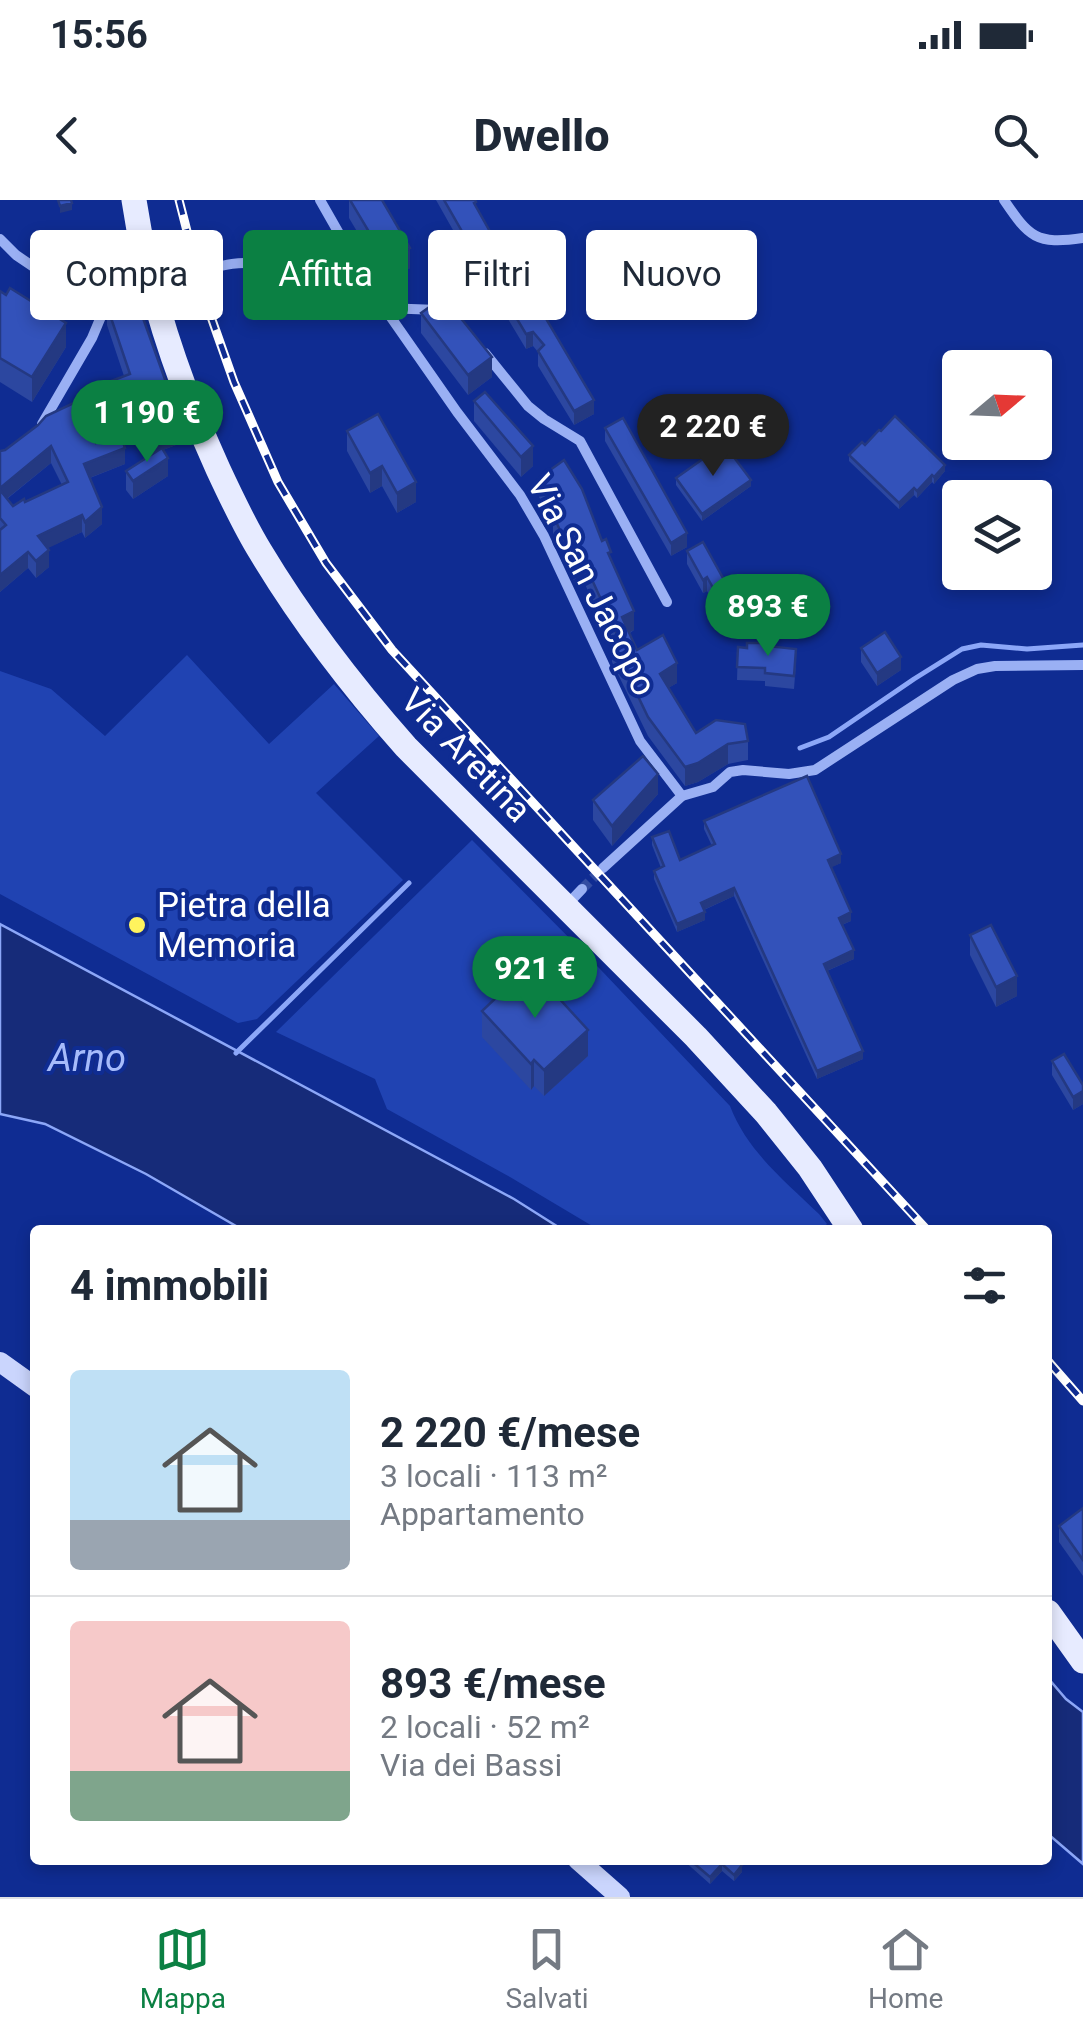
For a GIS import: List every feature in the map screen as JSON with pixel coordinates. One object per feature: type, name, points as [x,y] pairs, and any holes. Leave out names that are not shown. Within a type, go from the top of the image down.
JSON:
[{"type":"main road","name":"Via Aretina","points":[[134,200],[139,230]]},
{"type":"main road","name":"Via Aretina","points":[[162,320],[178,374],[250,534],[282,587],[368,704],[406,747],[574,898],[766,1113],[810,1168],[848,1225]]},
{"type":"main road","points":[[0,1362],[30,1383]]},
{"type":"main road","points":[[1052,1617],[1083,1660]]},
{"type":"main road","points":[[584,1865],[620,1897]]},
{"type":"street","name":"Via San Jacopo","points":[[320,200],[336,230]]},
{"type":"street","points":[[1004,200],[1022,227],[1039,239],[1083,238]]},
{"type":"street","points":[[0,239],[30,266]]},
{"type":"street","points":[[32,435],[99,320]]},
{"type":"street","name":"Via San Jacopo","points":[[392,320],[520,495],[544,536],[640,742],[682,796]]},
{"type":"street","points":[[473,338],[528,406],[580,441],[668,602]]},
{"type":"street","points":[[603,868],[682,796],[713,787],[730,772],[789,774],[814,770],[976,669],[1083,665]]},
{"type":"shaded area","points":[[187,655],[269,744],[334,684],[379,736],[316,793],[403,880],[257,1019],[238,1023],[0,894],[0,671],[51,689],[105,736]]},
{"type":"shaded area","points":[[472,840],[730,1106],[757,1151],[827,1224],[591,1225],[387,1109],[375,1079],[276,1032]]},
{"type":"water","name":"Arno","points":[[0,924],[514,1199],[555,1225],[234,1225],[146,1174],[45,1124],[0,1114]]},
{"type":"water","points":[[1052,1683],[1083,1712],[1083,1864],[1052,1837]]},
{"type":"building","points":[[350,200],[382,200],[400,230],[368,230]]},
{"type":"building","points":[[444,200],[475,200],[489,230],[461,230]]},
{"type":"building","points":[[10,288],[30,300],[30,320],[66,323],[32,377],[0,358],[0,291],[6,295]]},
{"type":"building","points":[[428,308],[428,320],[462,320],[492,357],[468,375],[421,313]]},
{"type":"building","points":[[112,320],[144,320],[181,424],[150,436],[142,416],[126,422],[111,381],[130,374]]},
{"type":"building","points":[[518,320],[547,320],[594,400],[574,411],[538,351],[544,345],[533,332],[526,334]]},
{"type":"building","points":[[485,392],[533,446],[521,457],[474,401]]},
{"type":"building","points":[[78,401],[96,443],[120,434],[125,448],[84,464],[102,507],[85,522],[82,515],[38,536],[49,550],[36,561],[28,552],[0,575],[0,530],[6,525],[0,518],[0,490],[13,506],[68,482],[51,446],[0,488],[0,451],[46,416]]},
{"type":"building","points":[[378,414],[416,482],[397,493],[382,466],[370,473],[347,431]]},
{"type":"building","points":[[895,416],[945,465],[899,503],[849,455]]},
{"type":"building","points":[[623,418],[687,533],[671,543],[605,428]]},
{"type":"building","points":[[724,444],[751,480],[702,514],[676,478]]},
{"type":"building","points":[[162,448],[168,458],[133,481],[126,471]]},
{"type":"building","points":[[564,460],[582,489],[602,541],[606,539],[611,552],[608,553],[634,611],[622,617],[637,650],[663,635],[677,663],[660,674],[696,733],[716,720],[745,724],[748,741],[728,744],[685,767],[648,717],[612,642],[619,639],[584,562],[576,565],[553,515],[560,512],[539,478]]},
{"type":"building","points":[[703,542],[748,613],[732,622],[687,551]]},
{"type":"building","points":[[885,632],[901,657],[877,673],[861,648]]},
{"type":"building","points":[[747,643],[796,649],[794,676],[765,673],[765,668],[737,667],[738,647],[747,648]]},
{"type":"building","points":[[643,756],[658,774],[612,826],[593,800]]},
{"type":"building","points":[[807,776],[841,854],[828,860],[851,912],[839,918],[854,950],[824,964],[863,1051],[817,1071],[734,888],[701,903],[705,912],[677,924],[654,871],[664,866],[652,837],[669,831],[680,860],[715,844],[704,821]]},
{"type":"building","points":[[991,925],[1017,976],[996,987],[970,935]]},
{"type":"building","points":[[504,950],[524,971],[507,987],[488,966]]},
{"type":"building","points":[[521,974],[535,990],[544,982],[588,1030],[544,1070],[534,1060],[531,1064],[482,1011]]},
{"type":"building","points":[[1064,1054],[1083,1085],[1083,1091],[1073,1097],[1052,1061]]},
{"type":"building","points":[[1083,1508],[1083,1560],[1059,1526]]},
{"type":"building","points":[[696,1865],[721,1865],[710,1877]]},
{"type":"building","points":[[723,1865],[742,1865],[734,1875]]},
{"type":"waterway","points":[[800,748],[829,737],[962,649],[981,645],[1027,649],[1083,645]]},
{"type":"waterway","points":[[236,1053],[409,883]]},
{"type":"tunnel","points":[[582,889],[603,868]]},
{"type":"railway","points":[[179,200],[204,297],[234,382],[278,482],[326,563],[392,650],[922,1225]]},
{"type":"railway","points":[[1052,1366],[1083,1401]]},
{"type":"place","name":"Pietra della Memoria","points":[[137,925]]}]
